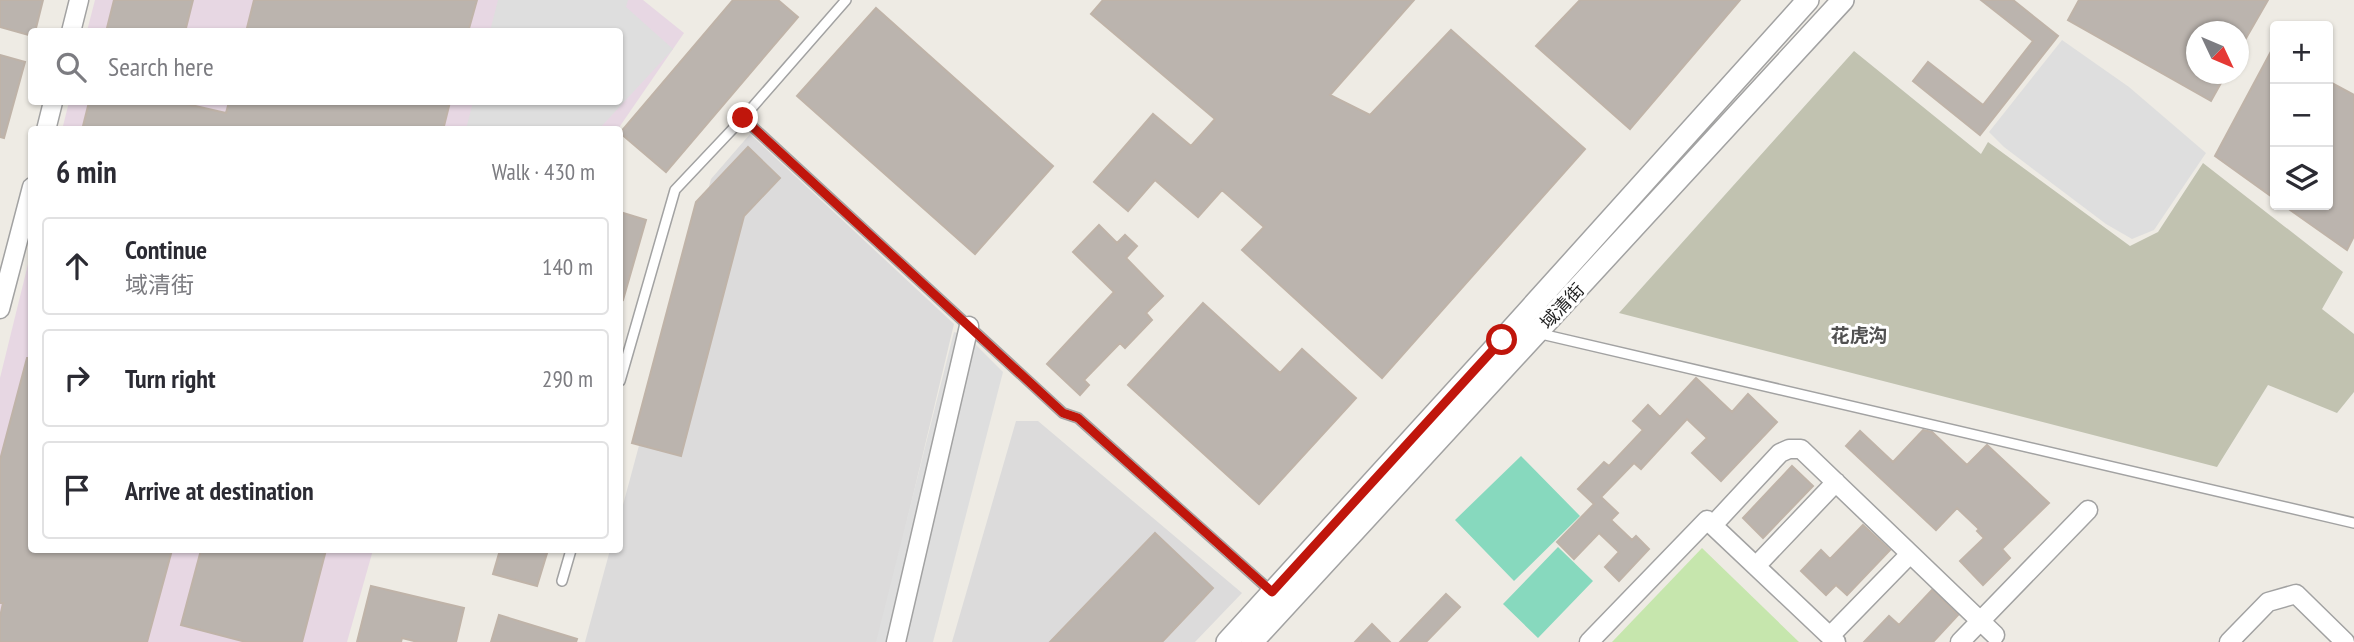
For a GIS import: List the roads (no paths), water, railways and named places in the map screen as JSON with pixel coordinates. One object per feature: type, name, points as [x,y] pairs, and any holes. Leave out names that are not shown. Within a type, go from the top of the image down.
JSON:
[{"type":"street","points":[[72,28],[79,0]]},
{"type":"street","name":"域清街","points":[[1252,642],[1279,599],[1513,328],[1808,0]]},
{"type":"street","name":"域清街","points":[[1227,642],[1279,599],[1537,333],[1843,0]]},
{"type":"street","points":[[47,126],[52,105]]},
{"type":"street","points":[[0,309],[28,204]]},
{"type":"street","points":[[896,642],[969,326]]},
{"type":"street","points":[[1713,525],[1780,453],[1789,449],[1801,449],[1995,635]]},
{"type":"street","points":[[1756,566],[1836,482]]},
{"type":"street","points":[[1960,642],[2088,510]]},
{"type":"street","points":[[1589,642],[1707,520],[1833,639],[1910,554]]},
{"type":"street","points":[[2229,642],[2268,602],[2296,594],[2345,642]]},
{"type":"lane","points":[[623,371],[675,190],[743,118],[846,0]]},
{"type":"lane","points":[[743,118],[1063,413],[1078,418],[1279,599]]},
{"type":"lane","points":[[1513,328],[2354,523]]},
{"type":"lane","points":[[562,582],[570,553]]},
{"type":"district","name":"花虎沟","points":[[1859,335]]}]
